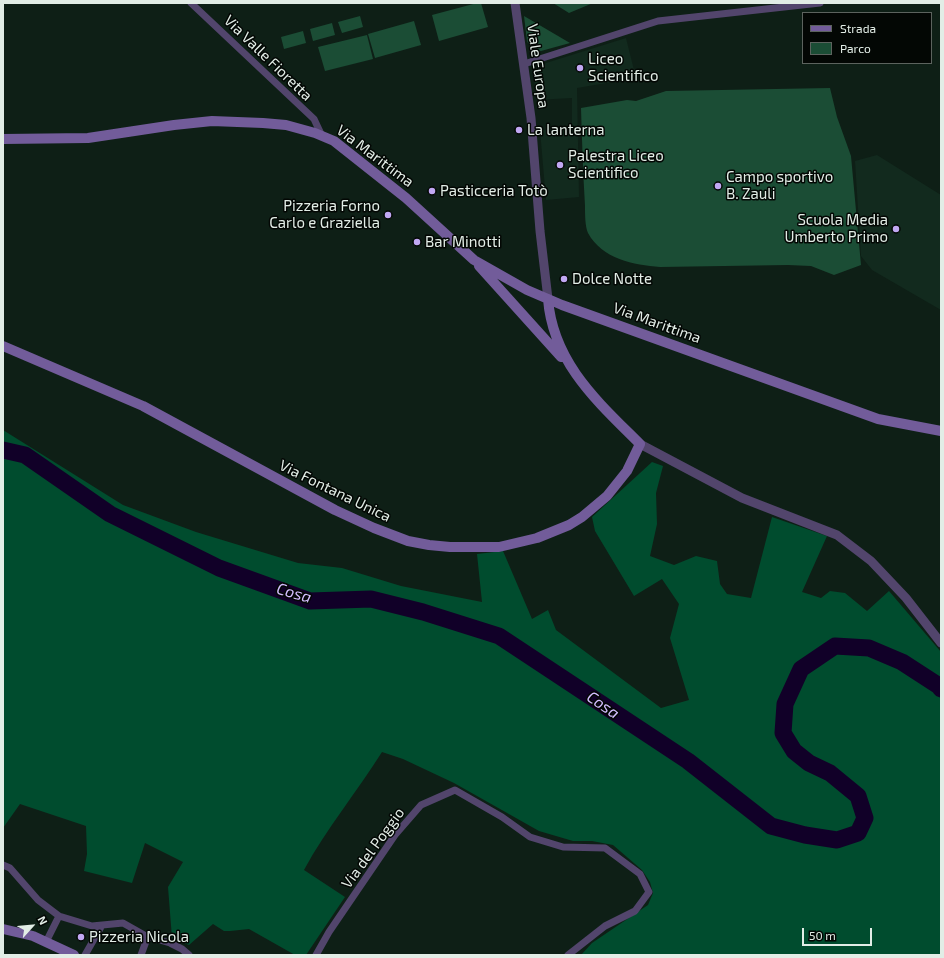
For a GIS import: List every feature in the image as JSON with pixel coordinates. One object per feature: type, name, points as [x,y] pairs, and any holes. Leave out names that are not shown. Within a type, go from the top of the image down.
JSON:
[{"type":"main road","name":"Via Marittima","points":[[3,139],[88,138],[212,121],[286,125],[322,136],[334,141],[406,198],[474,260],[527,290],[548,299],[878,418],[941,431]]},
{"type":"main road","points":[[474,260],[567,362],[595,399],[640,444]]},
{"type":"main road","points":[[548,299],[553,330],[567,362]]},
{"type":"main road","name":"Via Fontana Unica","points":[[3,346],[142,406],[295,490],[348,516],[408,541],[429,545],[450,547],[499,547],[537,538],[569,525],[582,517],[606,496],[628,471],[640,444]]},
{"type":"main road","points":[[3,929],[33,936],[74,955]]},
{"type":"street","name":"Via Valle Fioretta","points":[[191,3],[314,120],[322,136]]},
{"type":"street","name":"Viale Europa","points":[[515,3],[531,118],[541,241],[548,299]]},
{"type":"street","points":[[524,64],[658,21],[820,3]]},
{"type":"street","points":[[640,444],[742,498],[837,535],[871,561],[906,598],[941,643]]},
{"type":"street","name":"Via del Poggio","points":[[316,955],[329,932],[395,835],[422,805],[455,790],[502,816],[530,837],[563,847],[605,848],[640,874],[649,892],[634,911],[605,926],[568,955]]},
{"type":"street","points":[[3,865],[10,868],[38,900],[59,916],[82,924],[101,926],[123,923],[148,936],[170,943],[182,949],[189,955]]},
{"type":"street","points":[[46,942],[59,916]]},
{"type":"street","points":[[85,955],[101,926]]},
{"type":"street","points":[[141,955],[148,936]]},
{"type":"shaded area","points":[[626,38],[636,78],[577,88],[579,197],[546,200],[540,130],[572,128],[572,98],[536,100],[535,79],[546,63]]},
{"type":"shaded area","points":[[877,155],[941,195],[941,310],[872,270],[861,256],[855,161]]},
{"type":"green space","points":[[481,3],[488,27],[439,41],[432,15]]},
{"type":"green space","points":[[553,3],[593,3],[569,13]]},
{"type":"green space","points":[[360,16],[363,27],[342,33],[338,22]]},
{"type":"green space","points":[[524,16],[570,43],[541,51],[531,49],[527,41]]},
{"type":"green space","points":[[414,21],[421,45],[375,58],[368,34]]},
{"type":"green space","points":[[332,23],[335,35],[313,41],[310,29]]},
{"type":"green space","points":[[303,31],[306,43],[284,49],[281,37]]},
{"type":"green space","points":[[367,35],[373,59],[325,71],[318,47]]},
{"type":"green space","name":"Campo sportivo B. Zauli","points":[[830,88],[837,117],[851,156],[861,265],[834,275],[811,266],[650,266],[629,262],[610,255],[594,242],[588,233],[585,216],[581,108],[627,100],[636,101],[666,91]]},
{"type":"green space","points":[[3,430],[123,505],[196,532],[298,563],[342,568],[401,586],[482,602],[477,554],[503,551],[532,619],[548,610],[556,630],[661,708],[689,700],[670,638],[679,604],[662,579],[634,596],[595,531],[592,517],[652,462],[663,466],[656,493],[657,524],[650,556],[674,565],[696,556],[717,561],[720,584],[727,594],[751,598],[772,517],[827,536],[802,592],[821,598],[830,591],[845,593],[867,611],[889,591],[941,652],[941,955],[581,955],[592,943],[648,905],[653,893],[650,882],[642,870],[613,845],[592,841],[573,841],[539,831],[454,783],[403,759],[382,752],[322,840],[304,870],[345,897],[306,955],[295,955],[249,929],[224,931],[213,924],[189,945],[172,938],[168,887],[183,862],[145,843],[132,883],[84,871],[87,854],[86,826],[20,804],[3,828]]},
{"type":"waterway","name":"Cosa","points":[[3,450],[25,455],[110,514],[219,568],[310,601],[371,599],[423,612],[499,636],[688,761],[771,826],[805,835],[837,840],[858,833],[865,818],[858,796],[830,773],[809,763],[794,751],[783,733],[785,704],[801,669],[835,646],[869,648],[902,662],[939,686],[941,689]]},
{"type":"place","name":"Liceo Scientifico","points":[[580,68]]},
{"type":"place","name":"La lanterna","points":[[519,130]]},
{"type":"place","name":"Palestra Liceo Scientifico","points":[[560,165]]},
{"type":"place","name":"Campo sportivo B. Zauli","points":[[718,186]]},
{"type":"place","name":"Pasticceria Totò","points":[[432,191]]},
{"type":"place","name":"Pizzeria Forno Carlo e Graziella","points":[[388,215]]},
{"type":"place","name":"Scuola Media Umberto Primo","points":[[896,229]]},
{"type":"place","name":"Bar Minotti","points":[[417,242]]},
{"type":"place","name":"Dolce Notte","points":[[564,279]]},
{"type":"place","name":"Pizzeria Nicola","points":[[81,937]]}]
